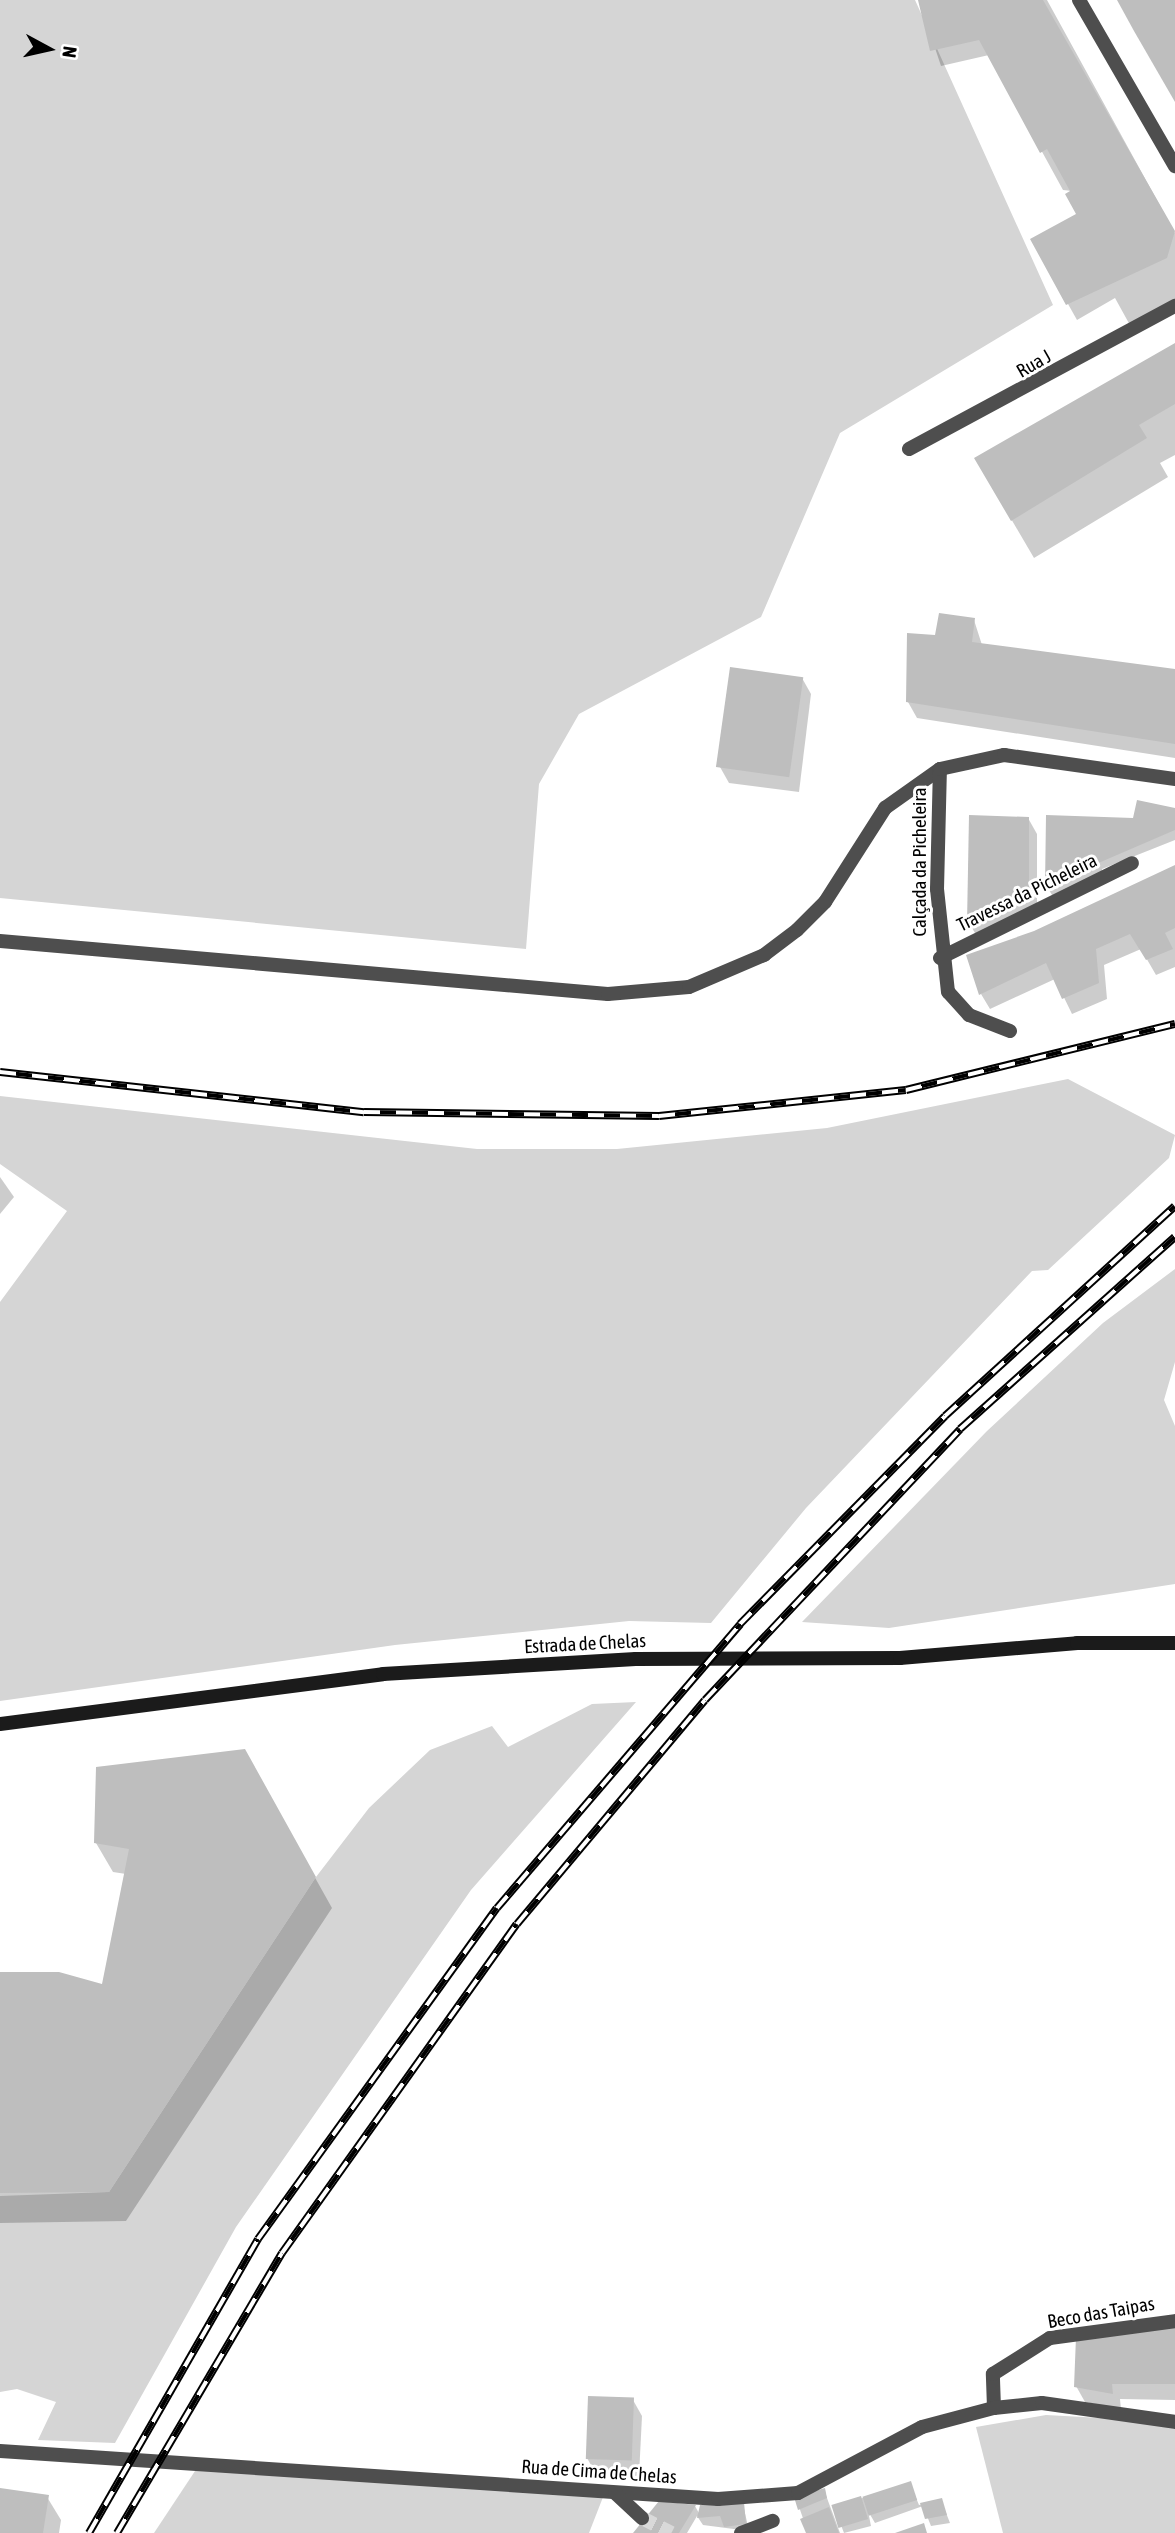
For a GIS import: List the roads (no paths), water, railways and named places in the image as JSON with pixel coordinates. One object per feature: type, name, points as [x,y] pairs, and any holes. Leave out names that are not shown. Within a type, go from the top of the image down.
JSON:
[{"type":"main road","name":"Estrada de Chelas","points":[[0,1724],[383,1674],[636,1659],[900,1658],[1077,1643],[1175,1643]]},
{"type":"street","points":[[1079,0],[1175,166]]},
{"type":"street","name":"Rua J","points":[[909,449],[1175,306]]},
{"type":"street","name":"Calçada da Picheleira","points":[[1010,1031],[957,1007],[940,958],[940,769],[1004,755],[1175,779]]},
{"type":"street","points":[[0,941],[608,994],[689,986],[729,974],[797,930],[825,902],[885,808],[940,769]]},
{"type":"street","name":"Travessa da Picheleira","points":[[940,958],[1132,863]]},
{"type":"street","name":"Beco das Taipas","points":[[994,2408],[993,2374],[1051,2338],[1175,2320]]},
{"type":"street","name":"Rua de Cima de Chelas","points":[[0,2451],[718,2499],[798,2493],[922,2427],[994,2408],[1042,2403],[1175,2422]]},
{"type":"street","points":[[615,2493],[642,2518]]},
{"type":"street","points":[[741,2533],[773,2521]]},
{"type":"tunnel","points":[[642,2518],[671,2533]]},
{"type":"railway","points":[[0,1072],[364,1112],[659,1116],[906,1090],[1175,1024]]},
{"type":"railway","points":[[89,2533],[258,2239],[497,1908],[740,1624],[945,1416],[1175,1206]]},
{"type":"railway","points":[[117,2533],[282,2253],[517,1924],[705,1700],[960,1429],[1175,1237]]}]
